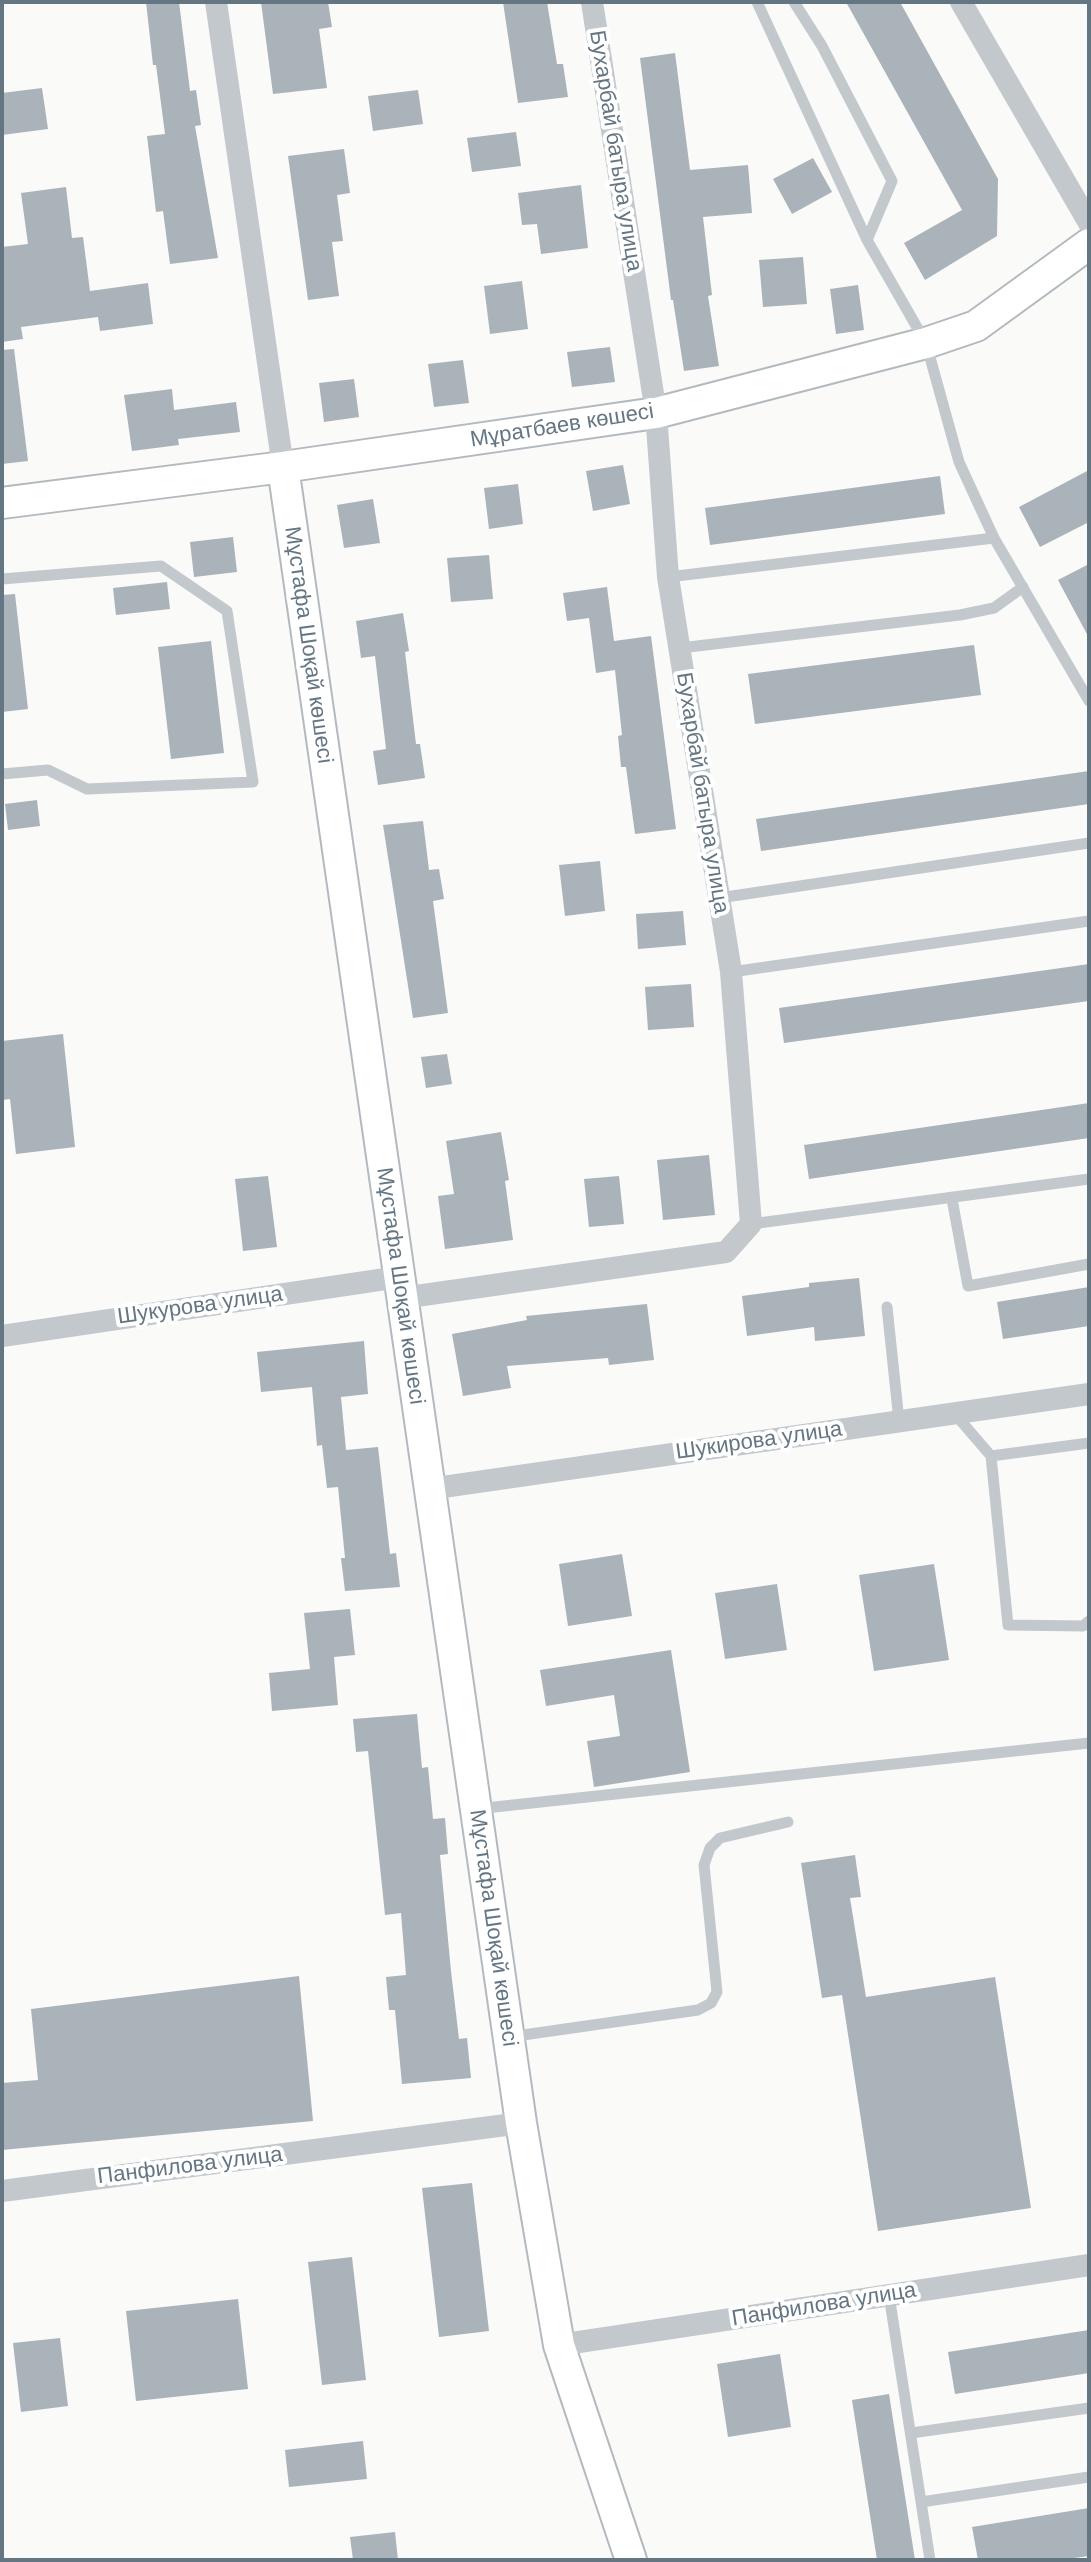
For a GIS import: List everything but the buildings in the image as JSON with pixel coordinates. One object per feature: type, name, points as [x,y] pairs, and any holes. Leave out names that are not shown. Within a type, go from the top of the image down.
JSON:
[{"type":"street","name":"Мұстафа Шоқай көшесі","points":[[216,2],[521,2123],[559,2345],[631,2560]]},
{"type":"street","name":"Бухарбай батыра улица","points":[[592,2],[656,413],[668,577],[731,972],[751,1224]]},
{"type":"street","points":[[961,2],[1089,223]]},
{"type":"street","name":"Мұратбаев көшесі","points":[[2,503],[283,467],[656,413],[926,343],[976,326],[1089,244]]},
{"type":"street","points":[[400,1287],[726,1252],[751,1224]]},
{"type":"street","name":"Шукурова улица","points":[[2,1336],[400,1287]]},
{"type":"street","name":"Шукирова улица","points":[[429,1489],[1089,1394]]},
{"type":"street","name":"Панфилова улица","points":[[2,2191],[521,2123]]},
{"type":"street","name":"Панфилова улица","points":[[559,2345],[1089,2265]]},
{"type":"lane","points":[[757,2],[867,240],[926,343],[959,462],[994,538],[1089,701]]},
{"type":"lane","points":[[794,2],[822,46],[892,181],[867,240]]},
{"type":"lane","points":[[668,577],[994,538]]},
{"type":"lane","points":[[2,579],[161,566],[227,611],[253,782],[87,789],[48,770],[2,774]]},
{"type":"lane","points":[[680,648],[960,615],[994,608],[1023,587]]},
{"type":"lane","points":[[719,898],[1089,843]]},
{"type":"lane","points":[[731,972],[1089,921]]},
{"type":"lane","points":[[751,1224],[1089,1179]]},
{"type":"lane","points":[[952,1199],[968,1286],[1089,1264]]},
{"type":"lane","points":[[887,1307],[899,1421]]},
{"type":"lane","points":[[954,1413],[991,1456],[1008,1625],[1083,1626],[1089,1621]]},
{"type":"lane","points":[[991,1456],[1089,1443]]},
{"type":"lane","points":[[476,1809],[1089,1743]]},
{"type":"lane","points":[[509,2037],[698,2010],[711,2003],[717,1992],[704,1865],[710,1848],[720,1838],[788,1822]]},
{"type":"lane","points":[[889,2295],[930,2560]]},
{"type":"lane","points":[[911,2433],[1089,2408]]},
{"type":"lane","points":[[921,2502],[1089,2477]]}]
